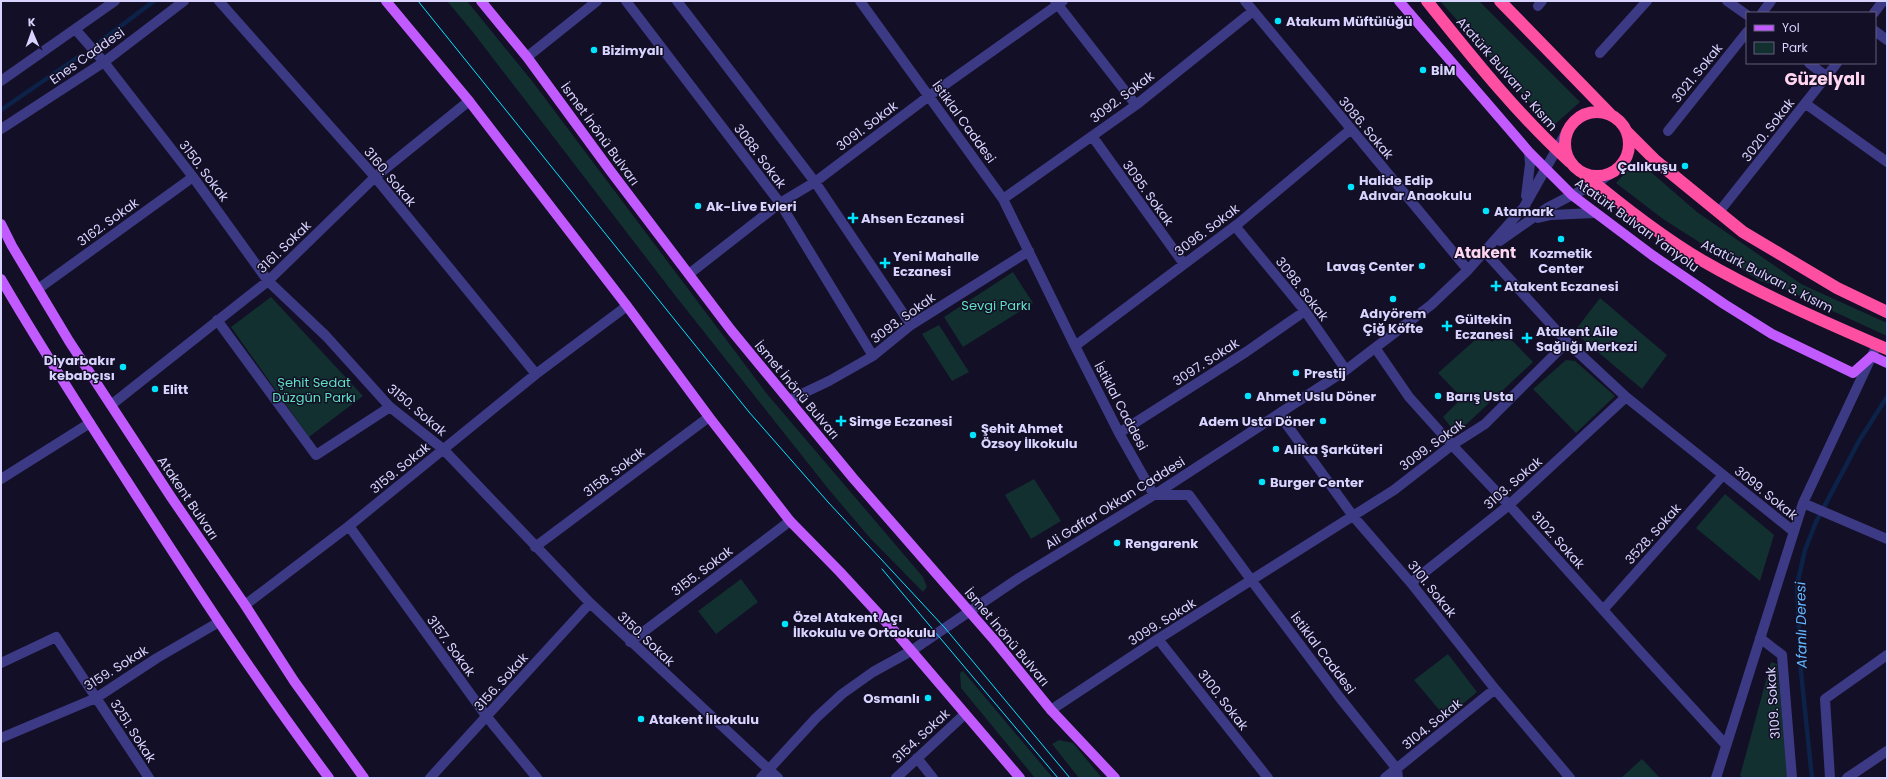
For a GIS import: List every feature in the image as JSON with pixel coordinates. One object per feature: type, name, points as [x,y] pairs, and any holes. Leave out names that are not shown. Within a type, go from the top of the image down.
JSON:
[{"type":"highway","name":"Atatürk Bulvarı 3. Kısım","points":[[1427,1],[1499,88],[1556,150],[1570,162]]},
{"type":"highway","points":[[1500,1],[1610,114],[1623,124],[1627,132],[1629,149],[1622,164],[1616,170],[1600,176],[1583,173],[1570,162],[1564,146],[1568,129],[1580,116],[1587,113],[1595,112],[1610,114]]},
{"type":"highway","name":"Atatürk Bulvarı 3. Kısım","points":[[1627,132],[1656,161],[1743,232],[1837,288],[1887,312]]},
{"type":"highway","name":"Atatürk Bulvarı 3. Kısım","points":[[1583,173],[1664,235],[1703,260],[1793,308],[1882,347]]},
{"type":"main road","points":[[386,1],[468,100],[790,521],[840,572],[911,651],[1020,778]]},
{"type":"main road","name":"İsmet İnönü Bulvarı","points":[[481,1],[527,57],[731,330],[864,490],[970,611],[1051,710],[1115,778]]},
{"type":"main road","name":"Atatürk Bulvarı Yanyolu","points":[[1399,1],[1544,169],[1594,213],[1717,299],[1772,334],[1853,373],[1872,356]]},
{"type":"main road","name":"Atakent Bulvarı","points":[[1,224],[12,246],[38,289],[111,405],[294,681],[364,778]]},
{"type":"main road","points":[[1,279],[31,331],[219,622],[296,734],[329,778]]},
{"type":"main road","points":[[1872,356],[1887,363]]},
{"type":"street","points":[[1,81],[115,1]]},
{"type":"street","name":"Enes Caddesi","points":[[1,128],[104,62],[184,1]]},
{"type":"street","name":"3160. Sokak","points":[[219,1],[374,177],[536,374]]},
{"type":"street","points":[[527,57],[597,1]]},
{"type":"street","name":"3088. Sokak","points":[[626,1],[780,203],[873,356]]},
{"type":"street","points":[[677,1],[814,182],[911,326]]},
{"type":"street","name":"İstiklal Caddesi","points":[[860,1],[1003,199],[1119,433],[1154,495],[1189,495],[1252,581],[1398,773]]},
{"type":"street","name":"3086. Sokak","points":[[1245,1],[1350,130],[1468,270]]},
{"type":"street","points":[[1600,53],[1647,1]]},
{"type":"street","points":[[1727,1],[1746,14]]},
{"type":"street","points":[[1763,12],[1771,1]]},
{"type":"street","points":[[1875,12],[1883,1]]},
{"type":"street","points":[[1059,3],[1136,105]]},
{"type":"street","name":"3091. Sokak","points":[[688,274],[780,203],[814,182],[929,96],[1059,3]]},
{"type":"street","name":"3092. Sokak","points":[[1003,199],[1136,105],[1253,11]]},
{"type":"street","name":"3150. Sokak","points":[[75,30],[104,62],[193,177],[268,281],[326,336],[390,407],[444,449],[534,547],[630,642],[778,778]]},
{"type":"street","points":[[1876,32],[1887,40]]},
{"type":"street","name":"3021. Sokak","points":[[1668,131],[1746,33]]},
{"type":"street","points":[[1810,64],[1827,77]]},
{"type":"street","name":"3020. Sokak","points":[[1720,212],[1836,64]]},
{"type":"street","name":"3161. Sokak","points":[[111,405],[268,281],[374,177],[468,100]]},
{"type":"street","points":[[1806,104],[1887,162]]},
{"type":"street","points":[[1485,252],[1524,207],[1544,169],[1568,129]]},
{"type":"street","name":"3096. Sokak","points":[[1075,346],[1235,226],[1350,130]]},
{"type":"street","name":"3095. Sokak","points":[[1092,136],[1184,264]]},
{"type":"street","points":[[1524,207],[1530,170],[1529,152]]},
{"type":"street","points":[[1485,252],[1530,219],[1572,195],[1596,184],[1616,170]]},
{"type":"street","name":"3162. Sokak","points":[[38,289],[193,177]]},
{"type":"street","points":[[1530,219],[1551,215],[1594,213]]},
{"type":"street","name":"3098. Sokak","points":[[1235,226],[1305,311],[1346,370]]},
{"type":"street","name":"3093. Sokak","points":[[789,400],[829,381],[873,356],[911,326],[1029,251]]},
{"type":"street","points":[[1485,252],[1567,342]]},
{"type":"street","name":"Ali Gaffar Okkan Caddesi","points":[[761,778],[816,718],[842,694],[873,672],[911,651],[970,611],[1154,495],[1346,370],[1376,349],[1431,305],[1485,252]]},
{"type":"street","name":"3159. Sokak","points":[[245,605],[349,526],[536,374],[627,306]]},
{"type":"street","name":"3097. Sokak","points":[[1119,433],[1246,352],[1305,311]]},
{"type":"street","points":[[217,320],[316,456],[390,407]]},
{"type":"street","name":"3099. Sokak","points":[[1051,710],[1158,639],[1394,490],[1452,445],[1484,424],[1567,342],[1626,396],[1793,531]]},
{"type":"street","points":[[1716,778],[1803,503],[1872,356],[1882,347]]},
{"type":"street","name":"3102. Sokak","points":[[1376,349],[1409,397],[1726,745]]},
{"type":"street","name":"3103. Sokak","points":[[1411,583],[1509,505],[1626,396]]},
{"type":"street","name":"3101. Sokak","points":[[1278,414],[1353,516],[1411,583],[1495,689],[1570,778]]},
{"type":"street","name":"3158. Sokak","points":[[534,547],[709,417]]},
{"type":"street","points":[[1,479],[90,423]]},
{"type":"street","name":"3528. Sokak","points":[[1603,610],[1723,475]]},
{"type":"street","points":[[1803,503],[1839,520],[1887,539]]},
{"type":"street","name":"3155. Sokak","points":[[630,642],[790,521]]},
{"type":"street","name":"3157. Sokak","points":[[349,526],[486,717],[537,778]]},
{"type":"street","name":"3156. Sokak","points":[[430,778],[590,603]]},
{"type":"street","name":"3159. Sokak","points":[[1,738],[96,698],[157,658],[219,622]]},
{"type":"street","name":"3251. Sokak","points":[[1,663],[56,637],[149,778]]},
{"type":"street","name":"3109. Sokak","points":[[1760,638],[1782,655],[1792,778]]},
{"type":"street","name":"3100. Sokak","points":[[1158,639],[1268,778]]},
{"type":"street","points":[[1830,778],[1825,699],[1887,655]]},
{"type":"street","name":"3104. Sokak","points":[[1385,778],[1398,773],[1495,689]]},
{"type":"street","name":"3154. Sokak","points":[[896,778],[965,714]]},
{"type":"street","points":[[1847,778],[1887,751]]},
{"type":"street","points":[[917,758],[933,778]]},
{"type":"green space","points":[[447,1],[467,1],[532,81],[767,394],[923,577],[927,587],[923,592],[870,538],[830,491],[674,294],[472,31]]},
{"type":"green space","points":[[1440,1],[1479,1],[1580,102],[1552,127]]},
{"type":"green space","points":[[1637,160],[1697,212],[1801,284],[1887,323],[1887,336],[1778,286],[1760,281],[1663,219],[1616,183]]},
{"type":"green space","name":"Sevgi Parkı","points":[[1013,272],[1033,303],[963,347],[944,317]]},
{"type":"green space","name":"Şehit Sedat Düzgün Parkı","points":[[271,297],[363,396],[309,437],[231,327]]},
{"type":"green space","points":[[1600,298],[1667,355],[1642,389],[1574,332]]},
{"type":"green space","points":[[939,325],[969,372],[952,381],[922,334]]},
{"type":"green space","points":[[1504,332],[1533,362],[1456,434],[1443,417],[1462,398],[1438,373],[1483,333],[1492,342]]},
{"type":"green space","points":[[1566,360],[1575,361],[1615,396],[1576,433],[1533,389]]},
{"type":"green space","points":[[1034,479],[1061,521],[1031,539],[1005,495]]},
{"type":"green space","points":[[1725,494],[1774,535],[1760,581],[1696,528]]},
{"type":"green space","points":[[741,579],[758,602],[716,634],[698,611]]},
{"type":"green space","points":[[1448,654],[1477,692],[1446,718],[1414,680]]},
{"type":"green space","points":[[1771,662],[1777,664],[1788,778],[1745,778],[1740,776]]},
{"type":"green space","points":[[963,671],[1053,778],[1035,778],[961,688],[960,673]]},
{"type":"green space","points":[[1059,740],[1073,743],[1102,778],[1079,778],[1052,744]]},
{"type":"green space","points":[[1642,759],[1660,778],[1621,778]]},
{"type":"waterway","points":[[101,41],[154,1]]},
{"type":"waterway","points":[[1,110],[81,55]]},
{"type":"waterway","name":"Afanlı Deresi","points":[[1812,778],[1801,672],[1797,585],[1805,550],[1816,522],[1859,441],[1887,397]]},
{"type":"tram line","points":[[418,1],[749,412],[828,502],[945,628],[1070,778]]},
{"type":"tram line","points":[[882,569],[1058,778]]},
{"type":"place","name":"Atakum Müftülüğü","points":[[1278,21]]},
{"type":"place","name":"Bizimyalı","points":[[594,50]]},
{"type":"place","name":"BİM","points":[[1423,70]]},
{"type":"place","name":"Çalıkuşu","points":[[1685,166]]},
{"type":"place","name":"Halide Edip Adıvar Anaokulu","points":[[1351,187]]},
{"type":"place","name":"Ak-Live Evleri","points":[[698,206]]},
{"type":"place","name":"Atamark","points":[[1486,211]]},
{"type":"place","name":"Ahsen Eczanesi","points":[[853,218]]},
{"type":"place","name":"Kozmetik Center","points":[[1561,239]]},
{"type":"place","name":"Yeni Mahalle Eczanesi","points":[[885,263]]},
{"type":"place","name":"Lavaş Center","points":[[1422,266]]},
{"type":"place","name":"Atakent Eczanesi","points":[[1496,286]]},
{"type":"place","name":"Adıyörem Çiğ Köfte","points":[[1393,299]]},
{"type":"place","name":"Gültekin Eczanesi","points":[[1447,326]]},
{"type":"place","name":"Atakent Aile Sağlığı Merkezi","points":[[1527,338]]},
{"type":"place","name":"Diyarbakır kebabçısı","points":[[123,367]]},
{"type":"place","name":"Prestij","points":[[1296,373]]},
{"type":"place","name":"Elitt","points":[[155,389]]},
{"type":"place","name":"Ahmet Uslu Döner","points":[[1248,396]]},
{"type":"place","name":"Barış Usta","points":[[1438,396]]},
{"type":"place","name":"Simge Eczanesi","points":[[841,421]]},
{"type":"place","name":"Adem Usta Döner","points":[[1323,421]]},
{"type":"place","name":"Şehit Ahmet Özsoy İlkokulu","points":[[973,435]]},
{"type":"place","name":"Alika Şarküteri","points":[[1276,449]]},
{"type":"place","name":"Burger Center","points":[[1262,482]]},
{"type":"place","name":"Rengarenk","points":[[1117,543]]},
{"type":"place","name":"Özel Atakent Açı İlkokulu ve Ortaokulu","points":[[785,624]]},
{"type":"place","name":"Osmanlı","points":[[928,698]]},
{"type":"place","name":"Atakent İlkokulu","points":[[641,719]]},
{"type":"district","name":"Güzelyalı","points":[[1825,79]]},
{"type":"district","name":"Atakent","points":[[1485,252]]}]
